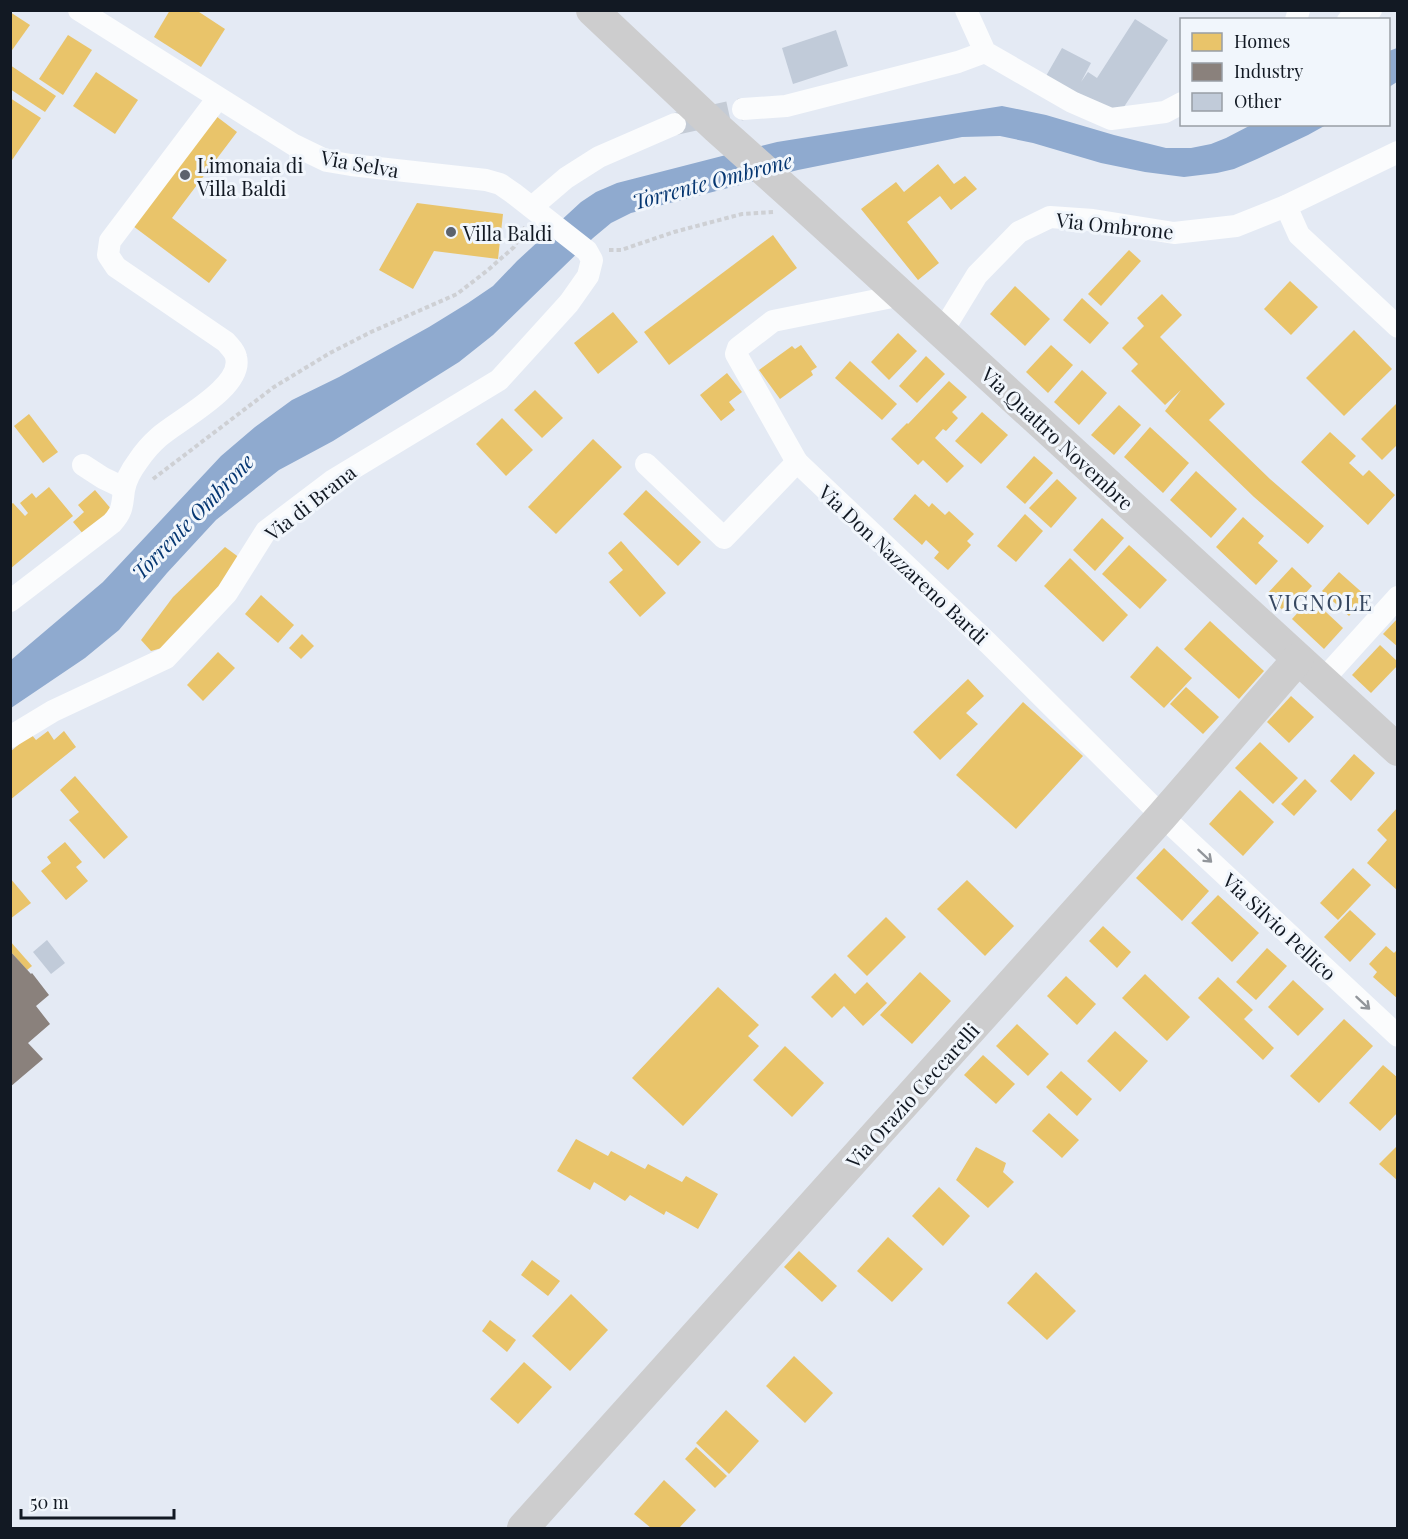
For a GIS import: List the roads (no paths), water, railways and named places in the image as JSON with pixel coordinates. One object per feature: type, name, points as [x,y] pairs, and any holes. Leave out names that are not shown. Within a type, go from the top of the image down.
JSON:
[{"type":"street","name":"Via Selva","points":[[79,10],[294,145],[327,161],[486,180],[500,184],[586,251]]},
{"type":"street","name":"Via Quattro Novembre","points":[[592,10],[717,128],[1398,750]]},
{"type":"street","points":[[966,10],[985,52],[1072,102],[1112,120],[1165,112],[1180,104]]},
{"type":"street","points":[[1353,18],[1371,10]]},
{"type":"street","points":[[743,110],[786,106],[958,62],[985,52]]},
{"type":"street","points":[[10,601],[112,523],[122,510],[124,495],[134,467],[148,449],[160,436],[221,391],[234,374],[237,359],[234,351],[226,342],[116,267],[108,255],[110,241],[218,98]]},
{"type":"street","points":[[537,211],[566,178],[599,157],[675,124]]},
{"type":"street","name":"Via Ombrone","points":[[942,332],[977,275],[1019,232],[1050,217],[1093,220],[1174,233],[1236,226],[1286,206],[1398,152]]},
{"type":"street","points":[[1286,206],[1299,235],[1398,327]]},
{"type":"street","name":"Via di Brana","points":[[10,736],[53,711],[166,658],[227,593],[266,531],[332,481],[499,380],[576,294],[588,276],[591,266],[592,260],[586,251]]},
{"type":"street","name":"Via Don Nazzareno Bardi","points":[[902,295],[772,321],[738,348],[736,354],[797,462],[988,643],[1162,816]]},
{"type":"street","points":[[646,464],[724,538],[797,462]]},
{"type":"street","points":[[83,465],[124,495]]},
{"type":"street","points":[[1322,681],[1398,597]]},
{"type":"street","name":"Via Orazio Ceccarelli","points":[[523,1528],[1162,816],[1298,659]]},
{"type":"street","name":"Via Silvio Pellico","points":[[1162,816],[1398,1036]]},
{"type":"water","points":[[1397,48],[1397,82],[1390,86],[1390,51]]},
{"type":"water","name":"Torrente Ombrone","points":[[1002,106],[1046,115],[1166,148],[1191,148],[1211,144],[1249,126],[1324,126],[1234,169],[1184,177],[1101,163],[1000,136],[962,137],[798,170],[631,213],[611,223],[593,238],[493,335],[459,362],[333,441],[279,470],[216,520],[119,630],[85,658],[11,708],[11,660],[103,582],[221,456],[255,427],[292,400],[339,377],[429,327],[493,286],[581,202],[596,192],[617,183],[777,142]]},
{"type":"tunnel","points":[[675,124],[743,109]]},
{"type":"place","name":"Limonaia di Villa Baldi","points":[[185,175]]},
{"type":"place","name":"Villa Baldi","points":[[451,232]]},
{"type":"district","name":"VIGNOLE","points":[[1321,602]]}]
